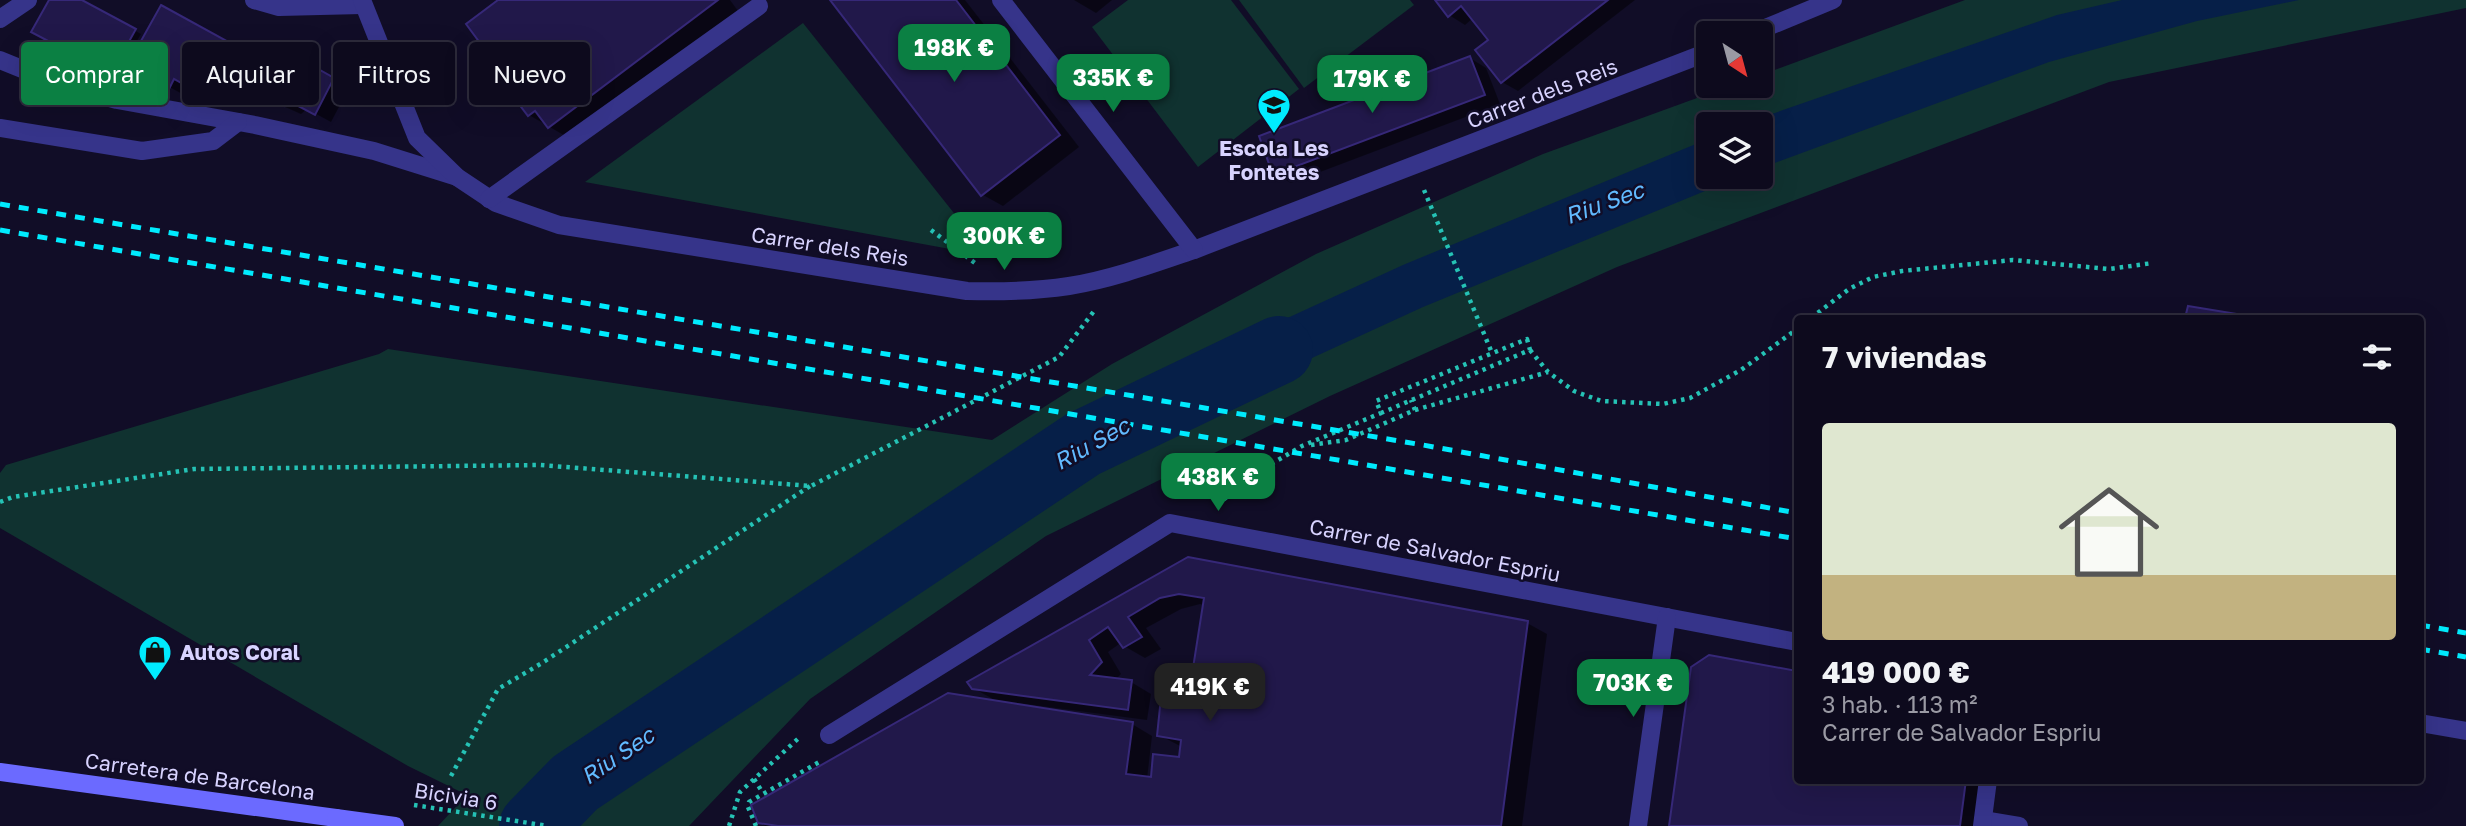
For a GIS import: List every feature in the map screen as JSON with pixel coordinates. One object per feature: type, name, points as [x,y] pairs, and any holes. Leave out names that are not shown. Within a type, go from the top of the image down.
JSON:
[{"type":"main road","name":"Carretera de Barcelona","points":[[0,772],[395,826]]},
{"type":"street","points":[[0,19],[28,0]]},
{"type":"street","points":[[254,0],[279,7],[362,2]]},
{"type":"street","points":[[1001,0],[1194,250]]},
{"type":"street","name":"Carrer dels Reis","points":[[362,2],[417,138],[457,177],[489,199],[559,225],[967,291],[1014,292],[1070,286],[1121,274],[1194,250],[1696,57]]},
{"type":"street","points":[[1773,24],[1821,2]]},
{"type":"street","points":[[489,199],[759,6]]},
{"type":"street","points":[[0,60],[59,84],[117,100],[374,151],[457,177]]},
{"type":"street","points":[[0,128],[142,151],[213,141],[238,122]]},
{"type":"street","name":"Carrer de Salvador Espriu","points":[[829,734],[1170,523],[1794,641]]},
{"type":"street","points":[[1638,826],[1667,617]]},
{"type":"street","points":[[2424,724],[2466,731]]},
{"type":"street","points":[[1987,784],[1982,823],[2019,826]]},
{"type":"path","points":[[1423,189],[1492,353]]},
{"type":"path","points":[[1815,315],[1849,289],[1873,277],[1902,271],[2013,260],[2109,269],[2153,264]]},
{"type":"path","points":[[451,776],[498,689],[542,663],[811,486],[1059,358],[1121,274]]},
{"type":"path","points":[[1381,413],[1377,401],[1527,338],[1530,350],[1548,372],[1574,391],[1601,401],[1663,404],[1690,398],[1711,387],[1741,370],[1794,332]]},
{"type":"path","points":[[1213,508],[1256,473],[1302,446],[1530,350]]},
{"type":"path","points":[[1302,446],[1346,440],[1415,410],[1548,372]]},
{"type":"path","points":[[1411,400],[1415,410]]},
{"type":"path","points":[[0,502],[13,497],[194,469],[540,465],[811,486]]},
{"type":"path","points":[[729,826],[740,792],[809,728]]},
{"type":"path","points":[[755,826],[748,802],[829,756]]},
{"type":"path","points":[[754,779],[764,793]]},
{"type":"path","name":"Bicivia 6","points":[[412,805],[548,826]]},
{"type":"green space","points":[[1128,0],[1231,0],[1299,89],[1198,167],[1092,27]]},
{"type":"green space","points":[[1239,0],[1410,0],[1414,5],[1304,88]]},
{"type":"green space","points":[[1965,0],[2466,0],[2466,8],[2109,82],[1617,267],[1330,396],[1046,536],[810,699],[689,826],[438,826],[467,795],[408,766],[0,528],[0,473],[6,465],[379,354],[388,349],[992,440],[1112,364],[1316,254],[1543,154],[1697,98],[1773,98],[1773,71]]},
{"type":"green space","points":[[803,23],[988,256],[585,182]]},
{"type":"water","points":[[2122,0],[2299,0],[2197,21],[2049,62],[1773,164],[1773,114],[2057,15]]},
{"type":"water","points":[[1696,144],[1696,189],[1710,189],[1423,307],[1225,398],[1148,382],[1403,265]]},
{"type":"building","points":[[49,0],[82,0],[136,29],[129,42],[50,42],[31,32]]},
{"type":"building","points":[[498,0],[718,0],[590,96],[590,42],[479,42],[466,24]]},
{"type":"building","points":[[830,0],[956,0],[1060,135],[981,196]]},
{"type":"building","points":[[1435,0],[1608,0],[1501,83],[1475,50],[1488,40],[1461,6],[1448,17]]},
{"type":"building","points":[[161,5],[228,42],[182,42],[182,83],[174,79],[169,89],[168,42],[140,42]]},
{"type":"building","points":[[1470,56],[1485,95],[1273,175],[1259,136]]},
{"type":"building","points":[[319,70],[333,80],[315,115],[296,105],[319,105]]},
{"type":"building","points":[[520,105],[579,105],[548,128],[535,111],[528,116]]},
{"type":"building","points":[[2188,306],[2243,315],[2186,315]]},
{"type":"building","points":[[1188,557],[1528,621],[1501,826],[778,826],[758,823],[751,805],[948,693],[1133,722],[1126,774],[1151,777],[1153,754],[1179,757],[1181,740],[1157,736],[1163,678],[1191,681],[1204,598],[1179,594],[1160,598],[1128,617],[1142,637],[1123,648],[1108,627],[1089,640],[1102,662],[1090,675],[1132,680],[1128,710],[972,689],[967,682]]},
{"type":"building","points":[[1709,655],[1794,670],[1794,784],[1965,784],[1960,826],[1669,826],[1691,667]]},
{"type":"waterway","name":"Riu Sec","points":[[533,826],[575,783],[1083,444],[1279,350]]},
{"type":"railway","points":[[0,204],[1423,445],[1794,512]]},
{"type":"railway","points":[[0,230],[1794,538]]},
{"type":"railway","points":[[2424,626],[2466,633]]},
{"type":"railway","points":[[2424,650],[2466,657]]},
{"type":"place","name":"Escola Les Fontetes","points":[[1274,135]]},
{"type":"place","name":"Autos Coral","points":[[155,682]]}]
